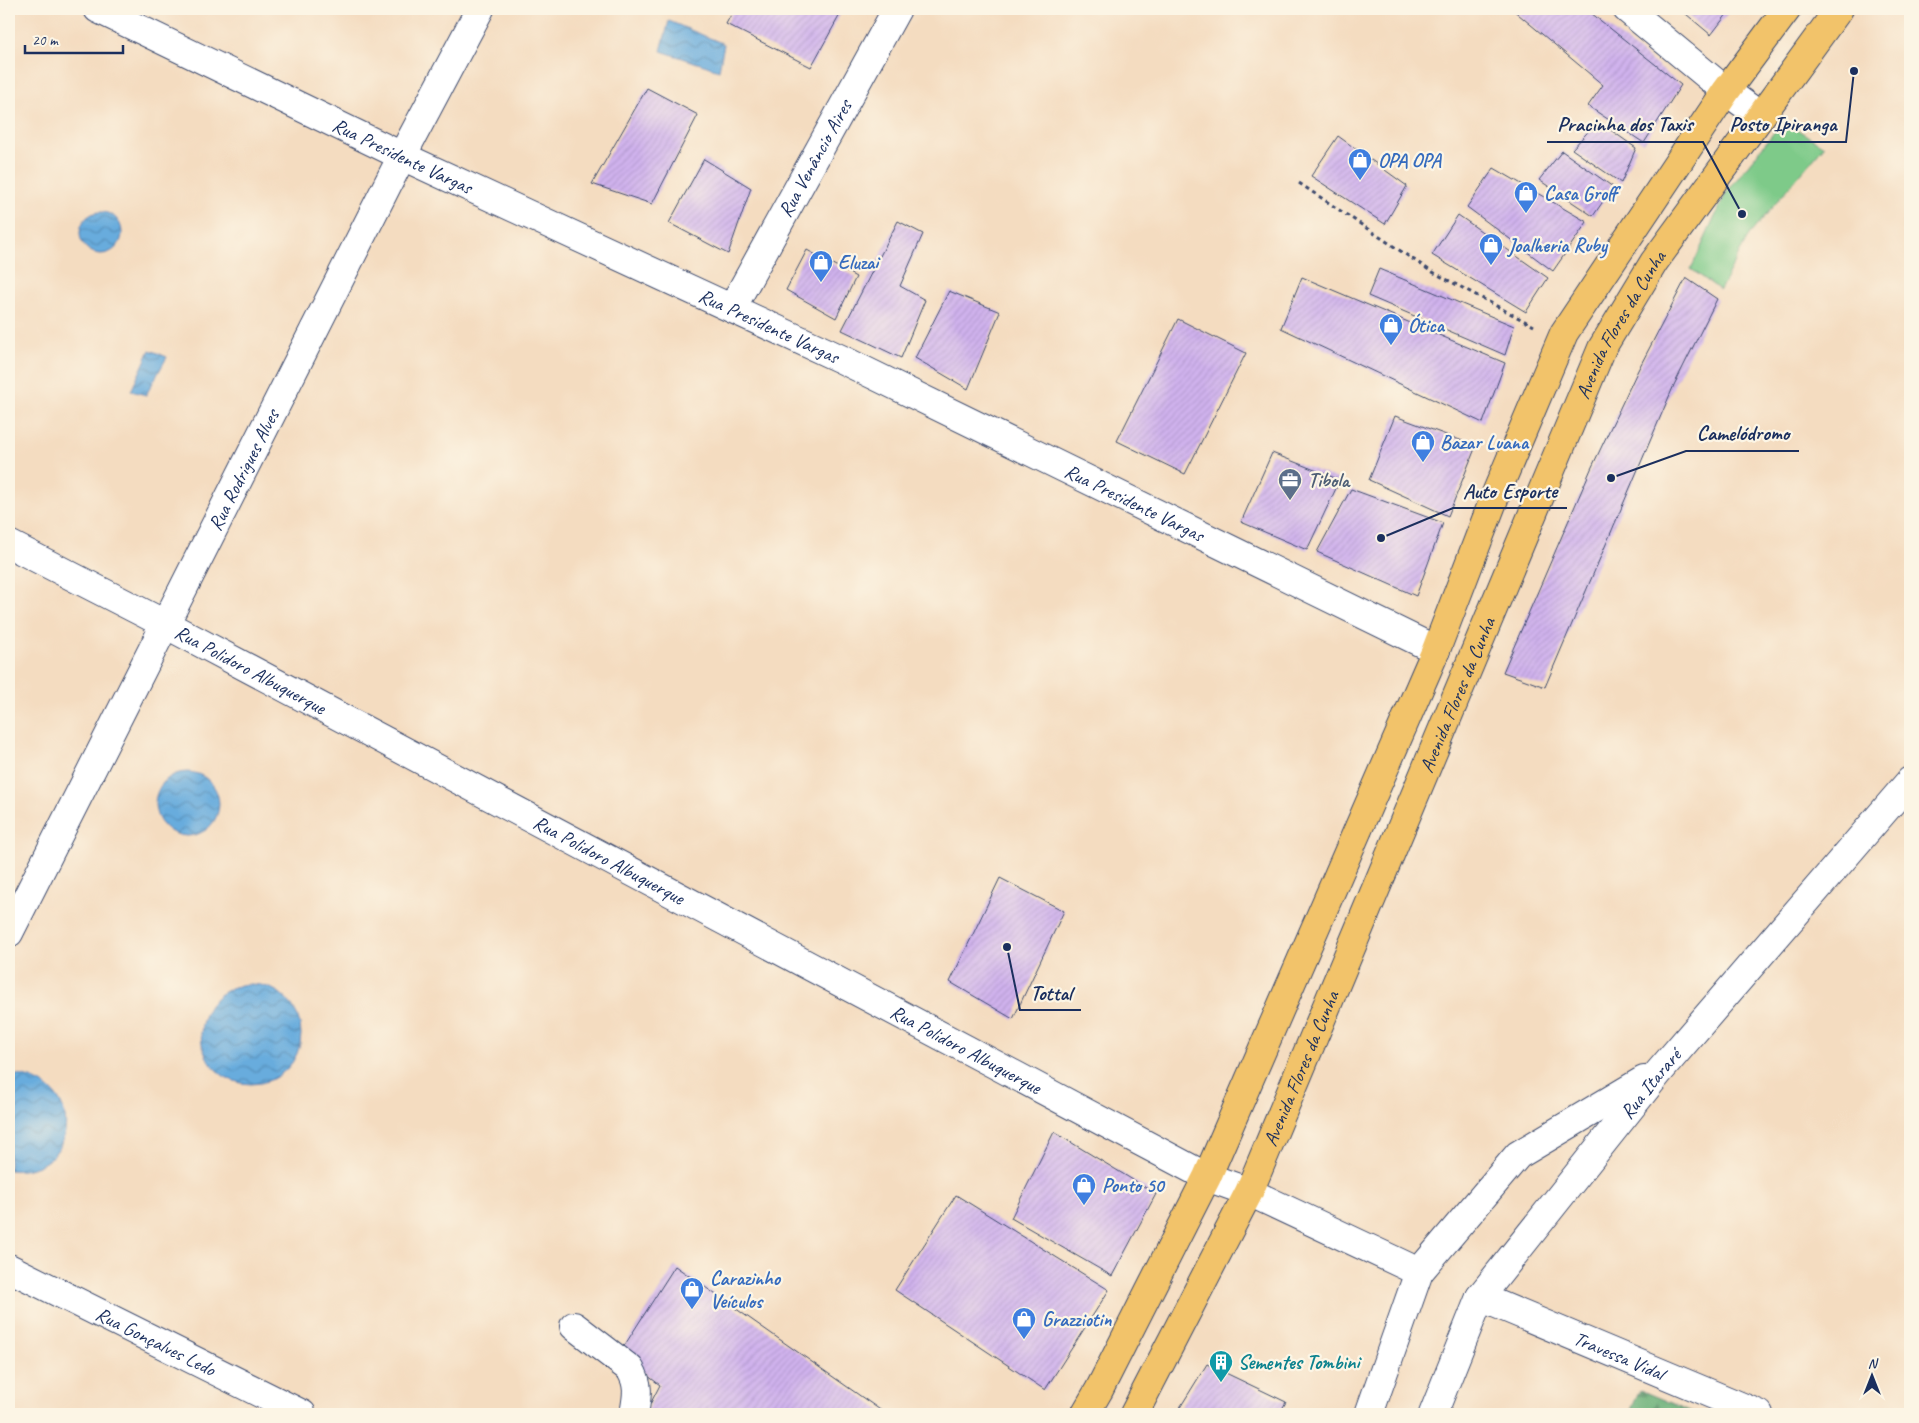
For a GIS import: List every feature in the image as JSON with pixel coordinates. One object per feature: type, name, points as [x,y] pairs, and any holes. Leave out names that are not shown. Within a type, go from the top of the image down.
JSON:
[{"type":"main road","name":"Avenida Flores da Cunha","points":[[1085,1414],[1207,1178],[1436,650],[1497,491],[1564,333],[1726,91],[1787,9]]},
{"type":"main road","name":"Avenida Flores da Cunha","points":[[1134,1414],[1249,1192],[1602,348],[1654,262],[1839,9]]},
{"type":"street","name":"Rua Presidente Vargas","points":[[98,9],[402,156],[732,308],[1436,650]]},
{"type":"street","name":"Rua Rodrigues Alves","points":[[9,932],[402,156],[480,9]]},
{"type":"street","name":"Rua Venâncio Aires","points":[[732,308],[897,9]]},
{"type":"street","points":[[1627,9],[1726,91],[1760,115]]},
{"type":"street","name":"Rua Polidoro Albuquerque","points":[[9,544],[165,624],[1207,1178]]},
{"type":"street","name":"Rua Itararé","points":[[1433,1414],[1480,1297],[1658,1072],[1910,781]]},
{"type":"street","points":[[1369,1414],[1419,1272],[1518,1155],[1658,1072]]},
{"type":"street","points":[[1207,1178],[1249,1192],[1419,1272]]},
{"type":"street","name":"Rua Gonçalves Ledo","points":[[9,1268],[302,1414]]},
{"type":"street","name":"Travessa Vidal","points":[[1480,1297],[1760,1414]]},
{"type":"street","points":[[574,1326],[630,1369],[636,1378],[638,1392],[634,1414]]},
{"type":"path","points":[[1299,183],[1429,270],[1561,340]]},
{"type":"green space","points":[[1783,121],[1824,146],[1749,235],[1720,290],[1691,269],[1726,193]]},
{"type":"green space","points":[[1640,1390],[1697,1414],[1629,1414]]},
{"type":"water","points":[[669,21],[724,44],[719,70],[661,51]]},
{"type":"water","points":[[101,212],[116,218],[122,233],[116,248],[101,254],[86,248],[80,233],[86,218]]},
{"type":"water","points":[[150,350],[167,357],[146,395],[131,391]]},
{"type":"water","points":[[187,772],[205,778],[213,786],[219,804],[213,822],[205,830],[187,836],[169,830],[161,822],[155,804],[161,786],[169,778]]},
{"type":"water","points":[[251,984],[261,985],[279,992],[293,1006],[300,1024],[300,1044],[293,1062],[279,1076],[261,1083],[251,1084],[241,1083],[223,1076],[209,1062],[202,1044],[201,1034],[202,1024],[209,1006],[223,992],[241,985]]},
{"type":"water","points":[[18,1075],[41,1083],[56,1096],[64,1112],[65,1130],[60,1146],[48,1160],[31,1168],[9,1170],[9,1076]]},
{"type":"building","points":[[734,9],[836,9],[842,11],[811,67],[726,24]]},
{"type":"building","points":[[1512,9],[1586,9],[1681,85],[1644,143],[1588,106],[1603,85]]},
{"type":"building","points":[[1680,9],[1731,9],[1711,35]]},
{"type":"building","points":[[647,88],[698,115],[652,204],[592,184]]},
{"type":"building","points":[[1598,121],[1636,148],[1621,183],[1572,149]]},
{"type":"building","name":"OPA OPA","points":[[1338,136],[1407,186],[1385,224],[1311,176]]},
{"type":"building","points":[[1562,151],[1613,187],[1593,216],[1539,180]]},
{"type":"building","points":[[704,159],[751,188],[728,254],[669,223]]},
{"type":"building","name":"Casa Groff","points":[[1494,168],[1587,222],[1553,271],[1467,207]]},
{"type":"building","name":"Joalheria Ruby","points":[[1458,215],[1548,278],[1526,312],[1432,255]]},
{"type":"building","points":[[898,221],[923,234],[900,286],[925,300],[901,358],[842,330]]},
{"type":"building","name":"Eluzai","points":[[807,250],[856,277],[836,318],[786,290]]},
{"type":"building","points":[[1379,269],[1514,326],[1505,355],[1368,296]]},
{"type":"building","name":"Ótica","points":[[1302,277],[1505,363],[1483,423],[1281,328]]},
{"type":"building","points":[[1686,278],[1717,299],[1674,385],[1545,687],[1503,672],[1591,469],[1638,370]]},
{"type":"building","points":[[949,291],[1000,312],[968,389],[915,358]]},
{"type":"building","points":[[1178,319],[1246,353],[1185,474],[1117,441]]},
{"type":"building","name":"Bazar Luana","points":[[1395,416],[1476,446],[1448,516],[1369,480]]},
{"type":"building","name":"Tibola","points":[[1272,453],[1340,480],[1307,550],[1241,522]]},
{"type":"building","points":[[1351,489],[1443,523],[1416,596],[1317,552]]},
{"type":"building","points":[[1000,878],[1064,911],[1013,1019],[950,982]]},
{"type":"building","name":"Ponto 50","points":[[1054,1132],[1156,1194],[1112,1276],[1011,1218]]},
{"type":"building","name":"Grazziotin","points":[[956,1195],[1109,1290],[1045,1390],[895,1290]]},
{"type":"building","name":"Carazinho Veículos","points":[[675,1266],[886,1414],[645,1414],[660,1385],[619,1354]]},
{"type":"building","name":"Sementes Tombini","points":[[1207,1364],[1286,1402],[1279,1414],[1176,1414]]},
{"type":"place","name":"Posto Ipiranga","points":[[1854,71]]},
{"type":"place","name":"OPA OPA","points":[[1360,181]]},
{"type":"place","name":"Casa Groff","points":[[1526,214]]},
{"type":"place","name":"Pracinha dos Taxis","points":[[1742,214]]},
{"type":"place","name":"Joalheria Ruby","points":[[1491,266]]},
{"type":"place","name":"Eluzai","points":[[821,283]]},
{"type":"place","name":"Ótica","points":[[1391,346]]},
{"type":"place","name":"Bazar Luana","points":[[1423,463]]},
{"type":"place","name":"Camelódromo","points":[[1611,478]]},
{"type":"place","name":"Tibola","points":[[1290,501]]},
{"type":"place","name":"Auto Esporte","points":[[1381,538]]},
{"type":"place","name":"Tottal","points":[[1007,947]]},
{"type":"place","name":"Ponto 50","points":[[1084,1206]]},
{"type":"place","name":"Carazinho Veículos","points":[[692,1310]]},
{"type":"place","name":"Grazziotin","points":[[1024,1340]]},
{"type":"place","name":"Sementes Tombini","points":[[1221,1383]]}]
